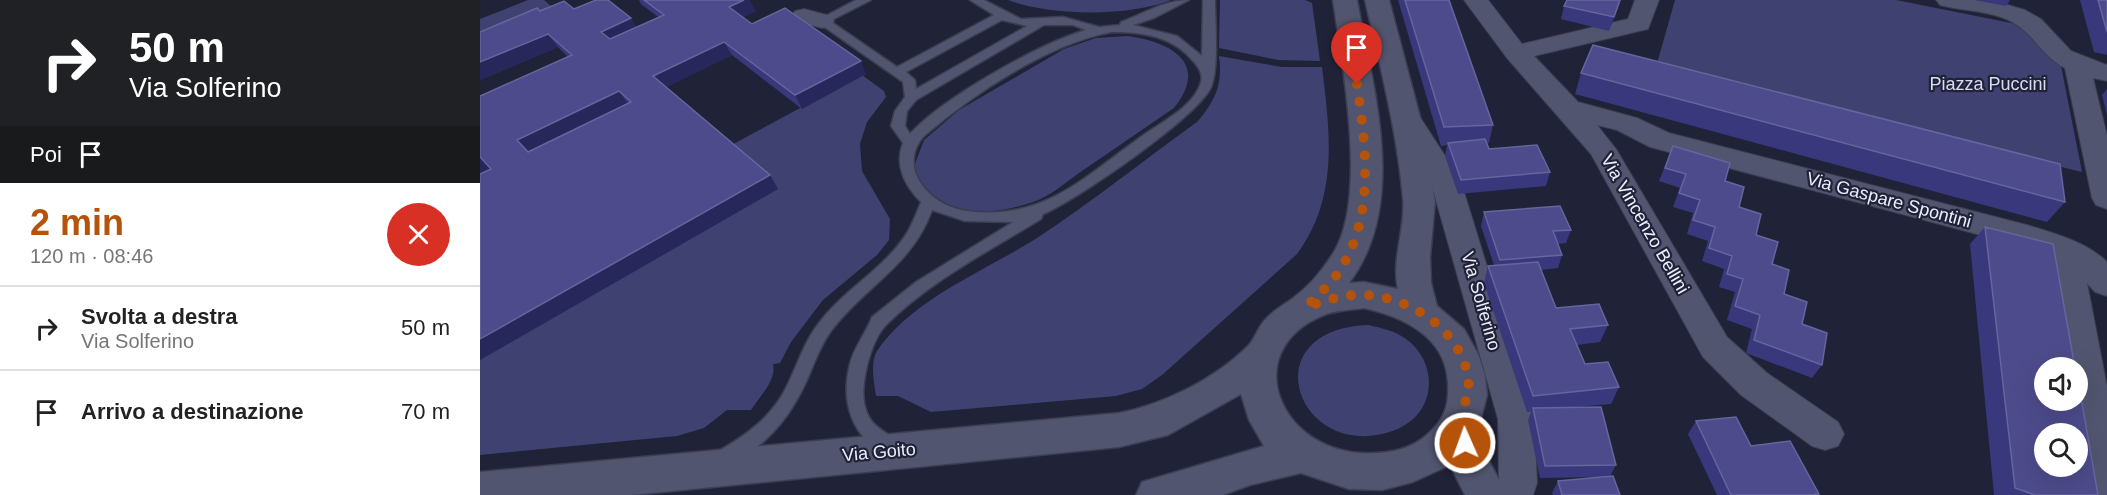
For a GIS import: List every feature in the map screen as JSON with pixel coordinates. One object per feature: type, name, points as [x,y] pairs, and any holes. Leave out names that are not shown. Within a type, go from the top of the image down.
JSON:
[{"type":"main road","name":"Via Solferino","points":[[1345,0],[1366,146],[1364,203],[1353,246],[1333,280],[1306,307],[1286,320],[1270,338],[1260,358],[1257,384],[1264,410],[1279,435],[1303,455],[1344,471],[1379,495]]},
{"type":"main road","name":"Via Solferino","points":[[1377,0],[1406,117],[1419,201],[1413,257],[1414,283],[1422,313]]},
{"type":"main road","name":"Via Solferino","points":[[1306,307],[1334,297],[1364,295],[1395,300],[1422,313],[1446,332],[1460,351],[1468,373],[1469,397],[1461,424],[1442,448],[1414,465],[1380,473],[1344,471]]},
{"type":"main road","name":"Via Goito","points":[[480,491],[1119,430],[1154,423],[1223,387],[1260,358]]},
{"type":"main road","name":"Via Solferino","points":[[1461,424],[1468,463],[1486,495]]},
{"type":"main road","points":[[1157,495],[1181,491],[1250,467],[1303,455]]},
{"type":"street","name":"Via Vincenzo Bellini","points":[[1476,0],[1516,53],[1568,108],[1602,149],[1715,346],[1754,384],[1825,434]]},
{"type":"street","points":[[1516,53],[1639,24],[1647,0]]},
{"type":"street","points":[[1948,0],[2022,17],[2037,27],[2048,44],[2062,58],[2077,66],[2107,73]]},
{"type":"street","points":[[2077,66],[2107,198]]},
{"type":"street","name":"Via Gaspare Spontini","points":[[1568,108],[1627,124],[1660,140]]},
{"type":"street","name":"Via Solferino","points":[[1406,117],[1445,179],[1516,419],[1518,483],[1514,495]]},
{"type":"street","name":"Via Gaspare Spontini","points":[[1592,135],[1660,140],[2027,236],[2066,250],[2086,261],[2107,282]]},
{"type":"street","points":[[2066,250],[2107,490]]},
{"type":"lane","points":[[865,0],[813,18],[909,80],[911,97]]},
{"type":"lane","points":[[976,0],[1014,22],[1039,24],[1074,22],[1096,30]]},
{"type":"lane","points":[[1112,28],[1150,16],[1183,0]]},
{"type":"lane","points":[[895,450],[864,428],[855,404],[858,363],[878,322],[922,286],[1051,205],[1184,112],[1207,85],[1209,0]]},
{"type":"lane","points":[[897,72],[1002,15]]},
{"type":"lane","points":[[910,143],[898,126],[901,111],[911,97],[1039,24]]},
{"type":"lane","points":[[1051,205],[1025,215],[999,218],[958,216],[928,202],[914,185],[906,162],[910,143],[949,108],[1056,45],[1096,30],[1133,28],[1160,33],[1181,42],[1196,55],[1208,72]]},
{"type":"lane","points":[[708,468],[757,437],[783,410],[824,328],[852,298],[902,255],[921,226],[928,202]]},
{"type":"green space","points":[[528,0],[544,0],[562,16],[480,46],[480,19]]},
{"type":"green space","points":[[1008,0],[1171,0],[1154,6],[1112,12],[1067,12]]},
{"type":"green space","points":[[1220,0],[1305,0],[1312,3],[1320,61],[1278,60],[1219,48]]},
{"type":"green space","name":"Piazza Puccini","points":[[1675,0],[1896,0],[2021,25],[2061,66],[2082,172],[1656,67]]},
{"type":"green space","points":[[1128,36],[1158,43],[1181,57],[1187,67],[1188,79],[1184,92],[1174,108],[1045,197],[1033,202],[998,210],[965,210],[935,197],[923,185],[913,169],[924,140],[959,110],[1064,49],[1096,38]]},
{"type":"green space","points":[[1219,56],[1282,67],[1322,67],[1329,140],[1325,187],[1320,210],[1297,254],[1162,375],[1142,389],[1116,396],[931,412],[898,396],[876,396],[873,373],[877,351],[909,316],[951,287],[1037,238],[1197,122],[1209,107],[1219,84]]},
{"type":"green space","points":[[862,75],[884,91],[886,97],[867,122],[860,144],[862,171],[890,219],[889,240],[877,255],[823,300],[791,342],[780,363],[773,364],[774,370],[770,382],[751,410],[727,410],[704,428],[677,436],[480,455],[480,358],[724,149]]},
{"type":"green space","points":[[1368,325],[1397,334],[1414,346],[1426,365],[1429,386],[1423,406],[1408,423],[1377,435],[1348,434],[1324,424],[1308,407],[1299,387],[1300,365],[1311,346],[1333,331]]},
{"type":"building","points":[[596,0],[608,0],[631,18],[601,32],[610,39],[664,15],[644,0],[744,0],[729,7],[752,24],[785,8],[861,61],[795,95],[724,42],[653,76],[770,175],[480,339],[480,174],[491,169],[480,157],[480,96],[572,55],[548,34],[480,62],[480,32],[537,8],[540,11],[564,1],[574,9]],"holes":[[[619,91],[631,102],[528,152],[517,140]]]},
{"type":"building","points":[[1405,0],[1449,0],[1493,125],[1444,127]]},
{"type":"building","points":[[1567,0],[1620,0],[1614,17],[1564,6]]},
{"type":"building","points":[[2098,0],[2107,0],[2107,32]]},
{"type":"building","points":[[1593,45],[2060,164],[2065,202],[1581,73]]},
{"type":"building","points":[[1485,139],[1489,149],[1537,145],[1550,172],[1461,180],[1448,143]]},
{"type":"building","points":[[1673,146],[1730,163],[1725,181],[1744,187],[1739,207],[1761,214],[1756,235],[1778,242],[1772,264],[1789,270],[1784,294],[1807,302],[1802,324],[1827,333],[1822,365],[1754,340],[1760,315],[1735,306],[1743,279],[1727,274],[1732,256],[1709,248],[1715,227],[1693,220],[1700,200],[1679,193],[1686,174],[1665,168]]},
{"type":"building","points":[[1560,206],[1571,230],[1553,231],[1562,255],[1500,260],[1484,212]]},
{"type":"building","points":[[1985,227],[2053,244],[2073,357],[2034,357],[2034,411],[2083,411],[2085,423],[2034,423],[2034,477],[2088,477],[2088,438],[2098,495],[2035,495],[2015,488]]},
{"type":"building","points":[[1538,262],[1556,308],[1599,304],[1608,325],[1570,329],[1585,364],[1608,362],[1619,387],[1533,396],[1488,266]]},
{"type":"building","points":[[1601,407],[1616,465],[1545,466],[1533,408]]},
{"type":"building","points":[[1736,417],[1751,446],[1790,441],[1819,494],[1731,495],[1696,421]]},
{"type":"building","points":[[1613,476],[1620,495],[1562,495],[1558,481]]},
{"type":"route","points":[[1357,84],[1366,146],[1364,203],[1353,246],[1333,280],[1306,307],[1334,297],[1364,295],[1395,300],[1422,313],[1446,332],[1460,351],[1468,373],[1469,397],[1461,424],[1465,443]]}]
